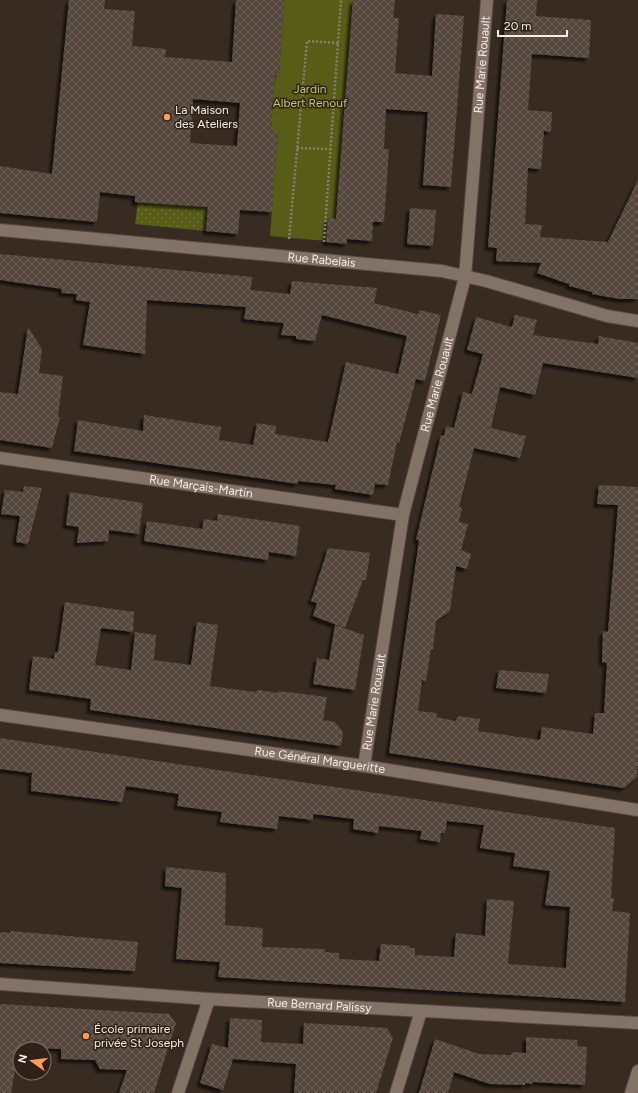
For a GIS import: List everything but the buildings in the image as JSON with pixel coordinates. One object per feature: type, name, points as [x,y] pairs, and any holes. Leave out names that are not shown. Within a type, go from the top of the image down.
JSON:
[{"type":"street","name":"Rue Marie Rouault","points":[[364,766],[402,515],[466,277],[487,0]]},
{"type":"street","name":"Rue Rabelais","points":[[0,230],[287,258],[442,271],[486,280],[607,316],[638,321]]},
{"type":"street","name":"Rue Marçais-Martin","points":[[0,458],[402,515]]},
{"type":"street","name":"Rue Général Margueritte","points":[[0,715],[364,766],[638,810]]},
{"type":"street","name":"Rue Bernard Palissy","points":[[0,984],[209,999],[638,1023]]},
{"type":"street","points":[[178,1093],[209,999]]},
{"type":"street","points":[[396,1093],[421,1011]]},
{"type":"street","points":[[631,1093],[638,1071]]},
{"type":"path","points":[[322,261],[341,0]]},
{"type":"path","points":[[287,258],[307,41],[338,43]]},
{"type":"path","points":[[297,148],[330,150]]},
{"type":"green space","name":"Jardin Albert Renouf","points":[[284,0],[353,0],[336,219],[328,218],[326,241],[270,236],[278,132],[271,131],[275,75],[279,75]]},
{"type":"green space","points":[[138,202],[208,207],[206,231],[135,224]]},
{"type":"place","name":"La Maison des Ateliers","points":[[167,117]]},
{"type":"place","name":"École primaire privée St Joseph","points":[[86,1036]]}]
